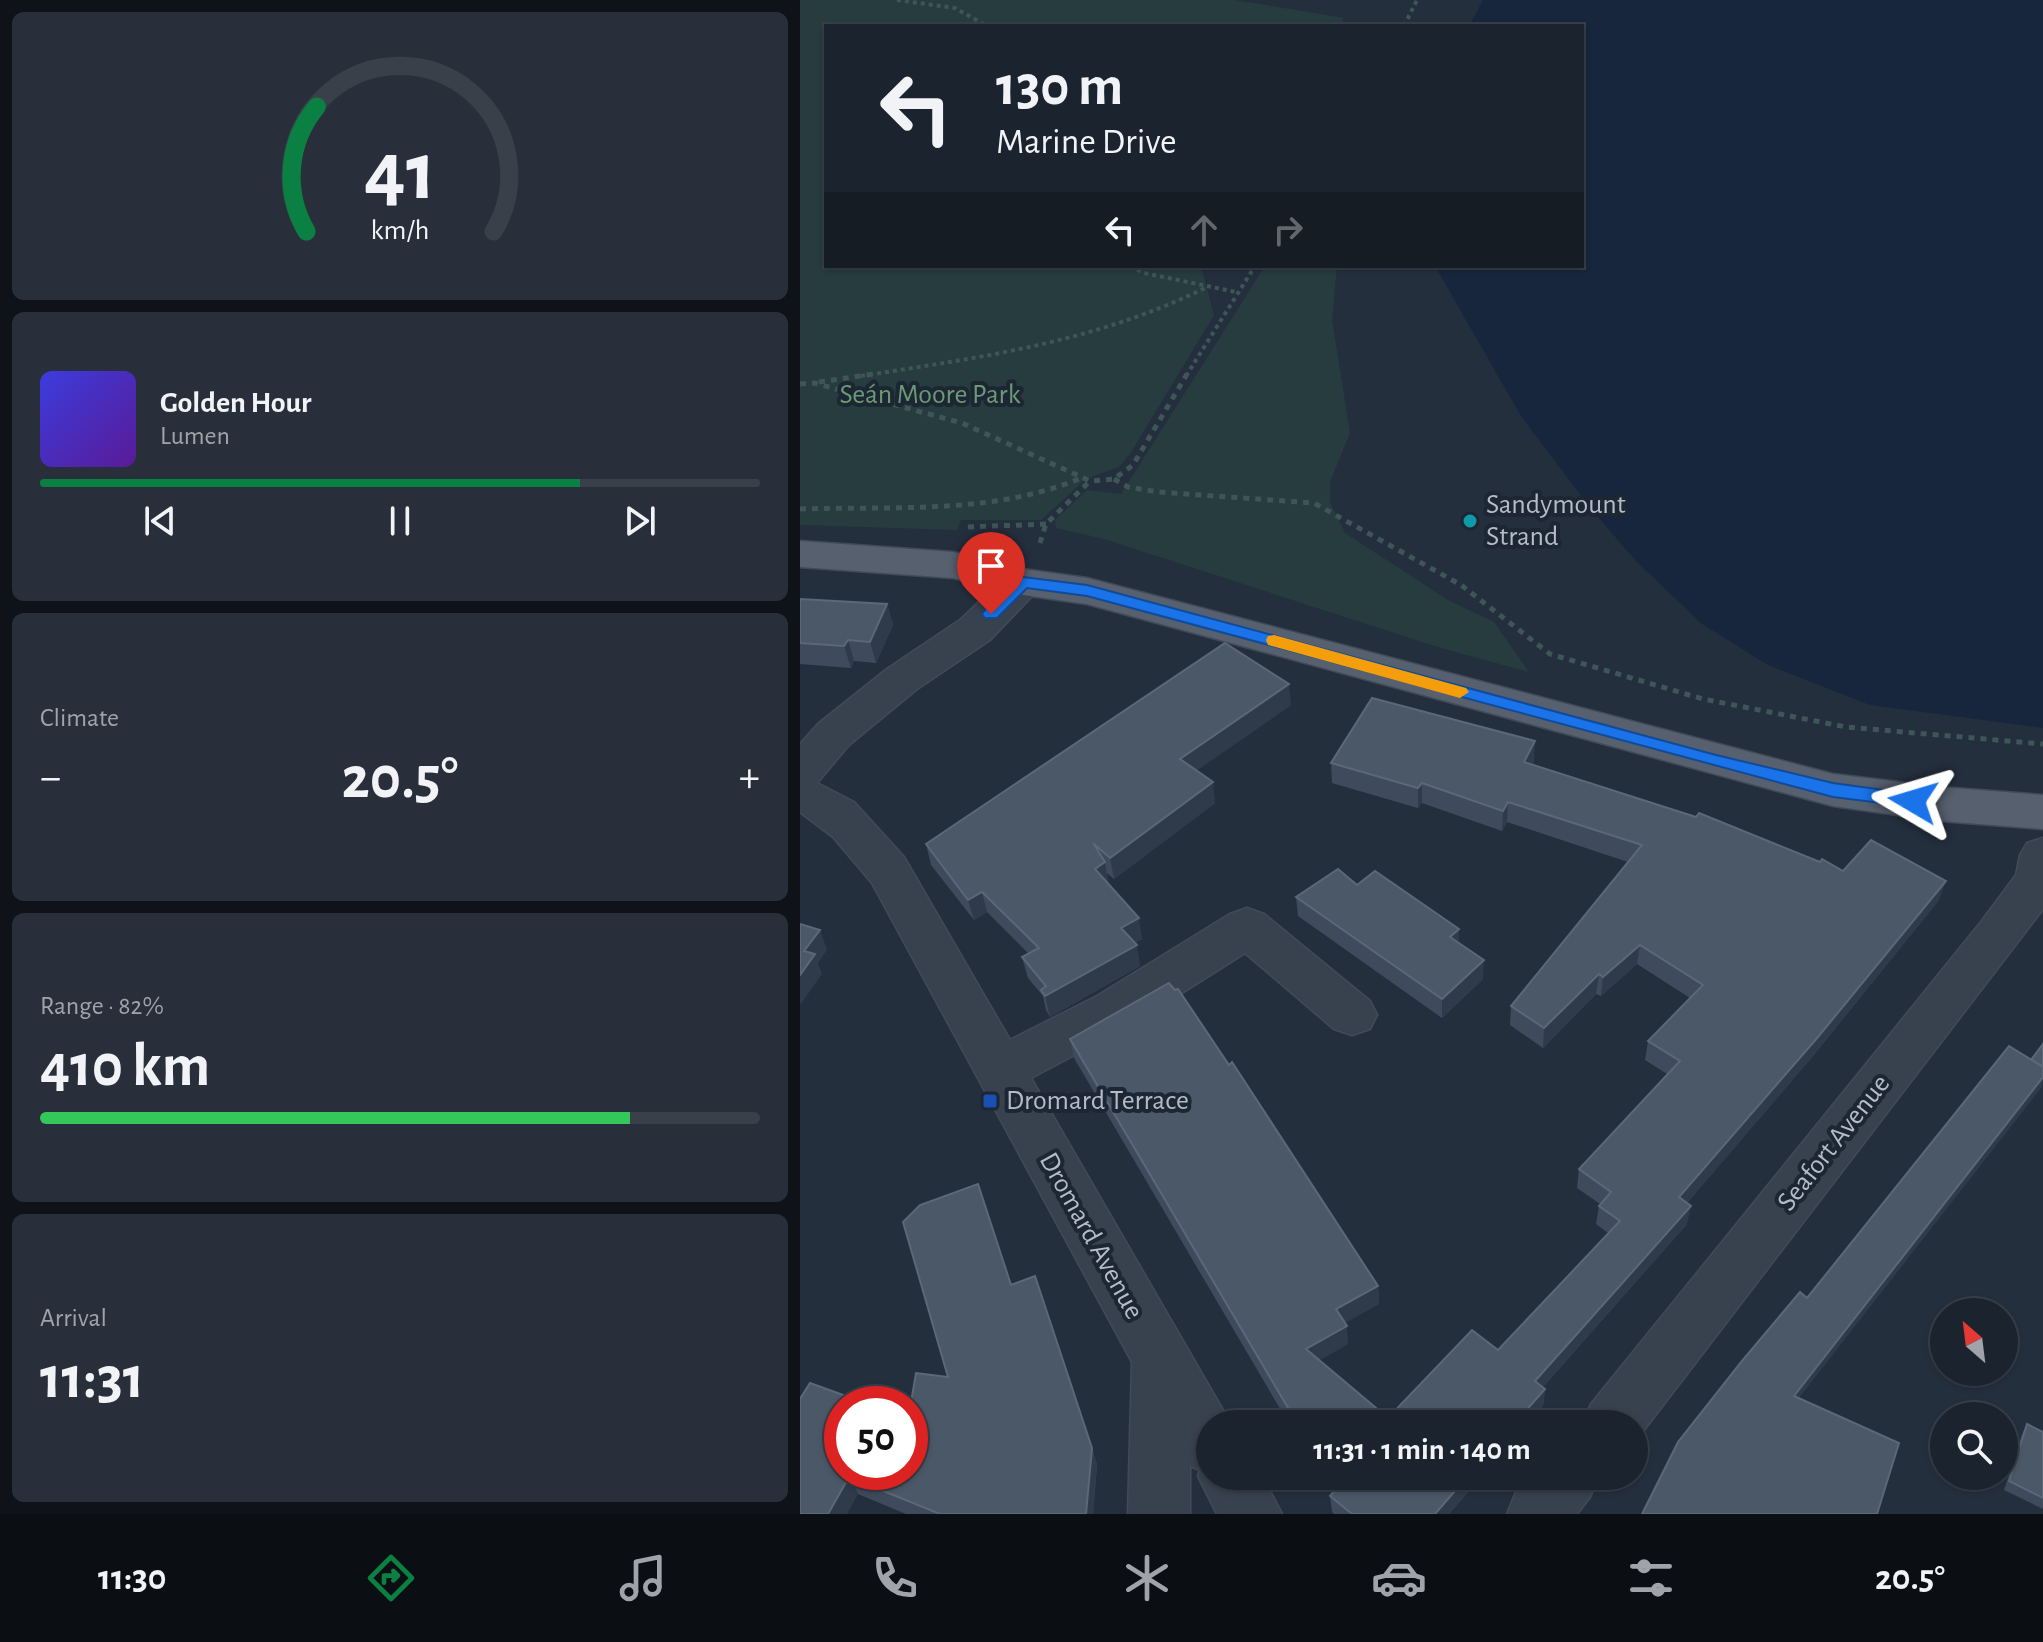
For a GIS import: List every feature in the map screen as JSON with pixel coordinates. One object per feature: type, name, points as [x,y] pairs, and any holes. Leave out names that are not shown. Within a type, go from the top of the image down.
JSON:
[{"type":"main road","points":[[800,554],[953,565],[1023,582],[1087,591],[1530,712],[1833,790],[1940,804],[2043,812]]},
{"type":"street","points":[[800,773],[834,734],[902,679],[975,630],[1023,582]]},
{"type":"street","name":"Dromard Avenue","points":[[800,795],[817,798],[850,827],[888,870],[1161,1362],[1159,1514]]},
{"type":"street","name":"Seafort Avenue","points":[[1623,1410],[1998,935],[2038,880],[2043,855]]},
{"type":"street","points":[[999,1070],[1115,1010],[1247,927],[1352,1015]]},
{"type":"street","points":[[1161,1362],[1196,1421]]},
{"type":"street","points":[[1236,1490],[1251,1514]]},
{"type":"street","points":[[1538,1514],[1558,1490]]},
{"type":"path","points":[[897,0],[955,8],[983,24]]},
{"type":"path","points":[[1405,24],[1417,0]]},
{"type":"path","points":[[1134,268],[1144,273],[1236,292]]},
{"type":"path","points":[[814,383],[962,423],[1090,481],[1114,479],[1133,465],[1236,292],[1254,268]]},
{"type":"path","points":[[800,384],[1029,348],[1138,319],[1174,306],[1209,286]]},
{"type":"path","points":[[800,509],[985,504],[1050,491],[1082,477]]},
{"type":"path","points":[[1114,479],[1128,487],[1158,492],[1314,503],[1461,585],[1550,654],[1672,690],[1846,727],[2043,744]]},
{"type":"path","points":[[1040,543],[1046,524],[1090,481]]},
{"type":"path","points":[[966,534],[969,526],[1046,524]]},
{"type":"green space","name":"Seán Moore Park","points":[[800,0],[1235,0],[1344,18],[1341,24],[824,24],[824,268],[1202,268],[1214,315],[1130,454],[1119,467],[1086,479],[1041,520],[961,520],[957,530],[800,525]]},
{"type":"green space","points":[[1264,268],[1337,268],[1332,320],[1350,433],[1330,482],[1330,502],[1345,533],[1448,600],[1494,622],[1529,672],[1441,648],[1104,539],[1056,528],[1055,520],[1087,490],[1121,494]]},
{"type":"water","points":[[1483,0],[2043,0],[2043,728],[1870,705],[1768,665],[1702,624],[1637,562],[1591,509],[1521,416],[1436,268],[1584,268],[1584,24],[1470,24]]},
{"type":"building","points":[[800,599],[887,604],[870,642],[848,640],[844,646],[800,643]]},
{"type":"building","points":[[1225,643],[1289,684],[1180,759],[1213,782],[1110,858],[1093,843],[1105,862],[1095,869],[1139,918],[1121,928],[1137,945],[1045,996],[1041,990],[1046,986],[1022,957],[1039,948],[982,892],[968,900],[926,844]]},
{"type":"building","points":[[1372,698],[1535,741],[1524,762],[1696,817],[1699,813],[1820,862],[1822,859],[1843,871],[1871,840],[1946,881],[1818,1037],[1679,1197],[1691,1206],[1535,1381],[1545,1389],[1526,1410],[1396,1410],[1472,1330],[1498,1350],[1620,1221],[1599,1206],[1611,1192],[1579,1169],[1680,1061],[1648,1041],[1703,985],[1640,945],[1603,977],[1599,974],[1544,1028],[1511,1006],[1642,845],[1508,802],[1503,811],[1422,783],[1418,788],[1331,763]]},
{"type":"building","points":[[1338,869],[1357,885],[1375,871],[1459,929],[1450,937],[1484,960],[1442,999],[1296,897]]},
{"type":"building","points":[[800,924],[820,930],[804,951],[815,954],[800,975]]},
{"type":"building","points":[[1169,983],[1175,990],[1178,989],[1229,1065],[1232,1062],[1378,1286],[1336,1309],[1347,1326],[1306,1349],[1378,1410],[1289,1410],[1070,1039]]},
{"type":"building","points":[[2043,1044],[2043,1067],[2031,1060]]},
{"type":"building","points":[[2009,1046],[2043,1067],[2043,1077],[1794,1396],[1899,1443],[1877,1514],[1642,1514],[1678,1442],[1800,1292],[1807,1298]]},
{"type":"building","points":[[978,1184],[1011,1285],[1035,1276],[1092,1448],[1086,1514],[940,1514],[881,1490],[928,1490],[928,1386],[914,1386],[916,1373],[948,1377],[903,1222],[920,1205]]},
{"type":"building","points":[[810,1383],[824,1388],[824,1490],[842,1490],[828,1514],[800,1514],[800,1399]]},
{"type":"building","points":[[2027,1424],[2043,1432],[2043,1498],[2018,1486],[2018,1452]]},
{"type":"building","points":[[1335,1490],[1456,1490],[1435,1514],[1352,1514],[1330,1496]]},
{"type":"slow traffic","points":[[1274,640],[1460,692]]},
{"type":"place","name":"Sandymount Strand","points":[[1470,521]]},
{"type":"place","name":"Dromard Terrace","points":[[990,1101]]},
{"type":"route","points":[[991,614],[1023,582],[1087,591],[1716,761],[1833,790],[1913,801]]}]
